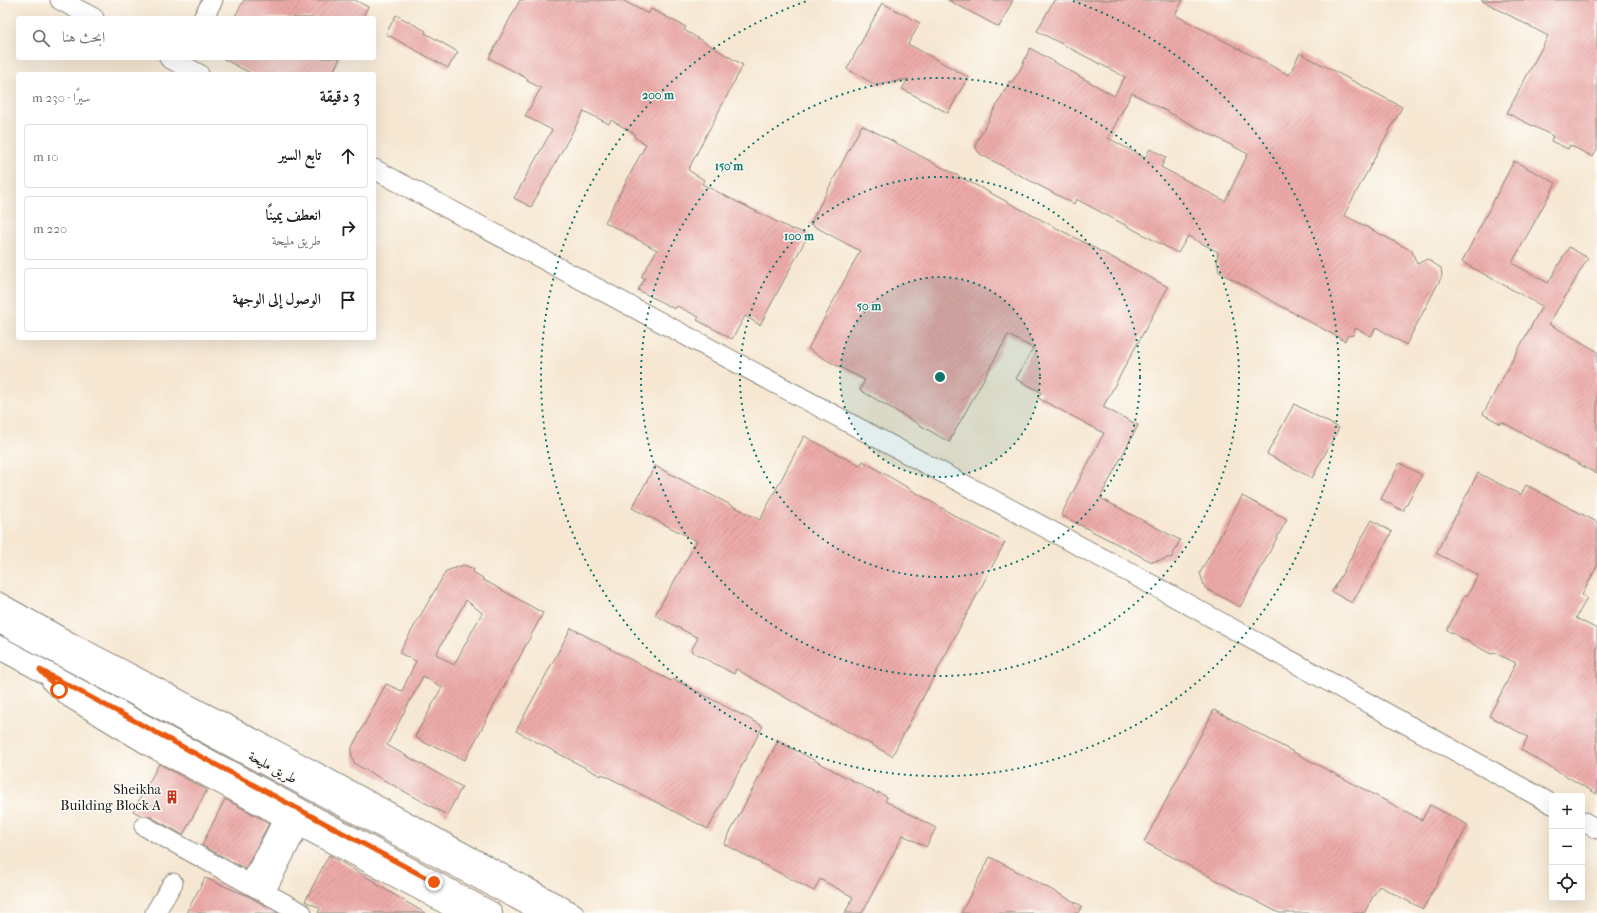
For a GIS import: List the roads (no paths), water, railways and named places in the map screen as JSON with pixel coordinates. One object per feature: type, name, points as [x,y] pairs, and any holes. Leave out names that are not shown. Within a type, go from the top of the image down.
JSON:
[{"type":"main road","name":"طريق مليحة","points":[[0,622],[545,913]]},
{"type":"main road","name":"طريق مليحة","points":[[0,648],[491,913]]},
{"type":"main road","points":[[441,841],[450,862]]},
{"type":"street","points":[[60,0],[90,16]]},
{"type":"street","points":[[204,16],[213,0]]},
{"type":"street","points":[[176,60],[196,72]]},
{"type":"street","points":[[376,170],[1160,589],[1549,802]]},
{"type":"street","points":[[0,603],[70,642],[283,754],[574,913]]},
{"type":"street","points":[[40,670],[70,698],[149,746],[292,822],[442,907],[460,913]]},
{"type":"street","points":[[257,888],[292,822]]},
{"type":"street","points":[[1585,823],[1597,829]]},
{"type":"street","points":[[144,826],[302,913]]},
{"type":"street","points":[[155,913],[173,883]]},
{"type":"place","name":"Sheikha Building Block A","points":[[172,797]]}]
